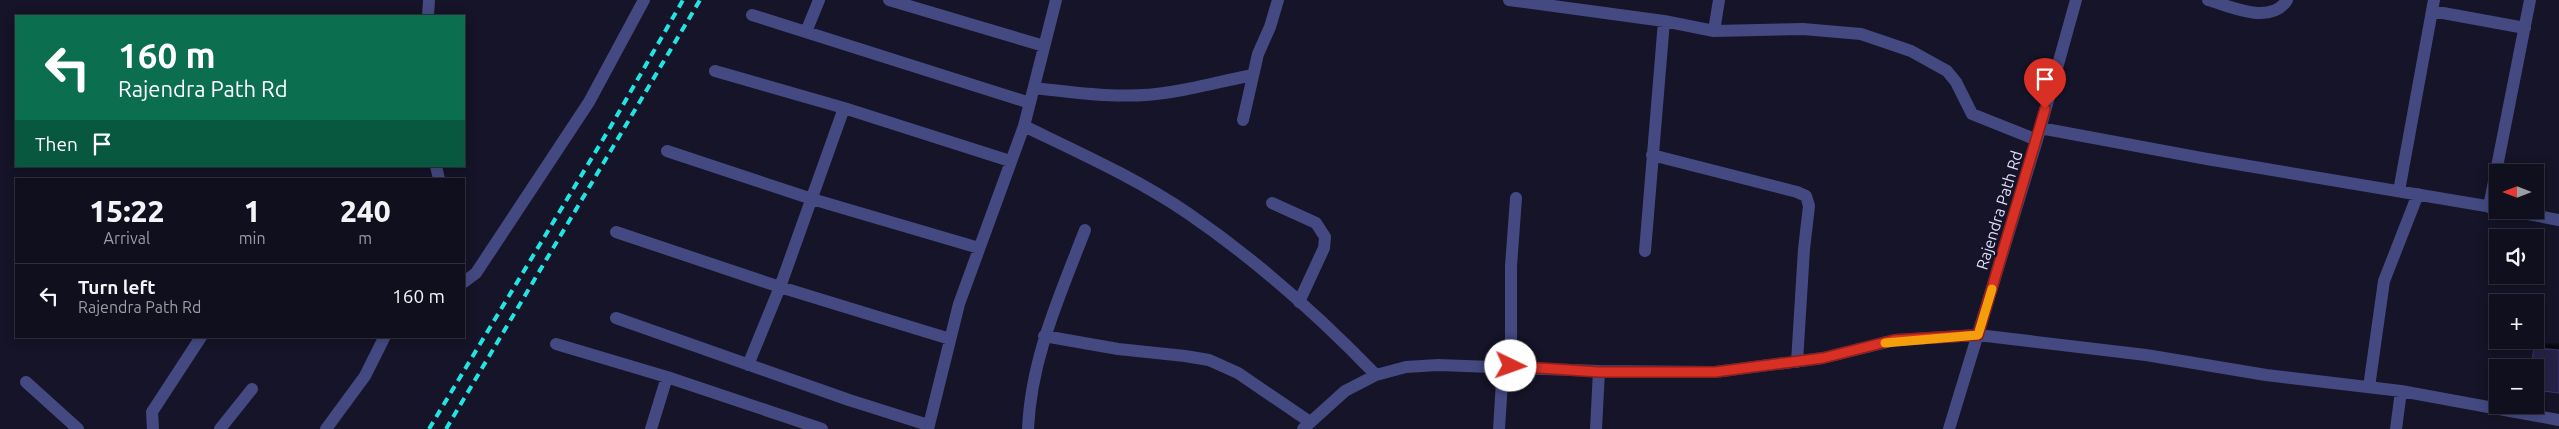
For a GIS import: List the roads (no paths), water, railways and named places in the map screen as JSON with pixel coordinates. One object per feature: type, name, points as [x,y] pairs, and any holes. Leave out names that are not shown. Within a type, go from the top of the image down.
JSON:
[{"type":"street","points":[[428,15],[429,0]]},
{"type":"street","points":[[465,281],[476,273],[589,102],[644,0]]},
{"type":"street","points":[[806,32],[818,0]]},
{"type":"street","points":[[889,0],[1044,46]]},
{"type":"street","points":[[616,318],[928,427],[959,304],[1024,126],[1056,0]]},
{"type":"street","points":[[1244,120],[1258,54],[1270,27],[1278,0]]},
{"type":"street","points":[[1508,0],[1664,21],[1714,31],[1843,31],[1861,34],[1911,50],[1947,71],[1956,82],[1972,114],[2039,134],[2207,159],[2489,206]]},
{"type":"street","points":[[1714,31],[1719,0]]},
{"type":"street","name":"Rajendra Path Rd","points":[[1949,429],[2039,134],[2076,0]]},
{"type":"street","points":[[2208,0],[2260,14],[2284,5],[2287,0]]},
{"type":"street","points":[[2501,164],[2530,0]]},
{"type":"street","points":[[2399,191],[2433,6],[2525,28]]},
{"type":"street","points":[[752,16],[1030,103]]},
{"type":"street","points":[[1645,251],[1664,21]]},
{"type":"street","points":[[715,71],[844,108],[1010,161]]},
{"type":"street","points":[[1034,88],[1093,95],[1133,95],[1171,92],[1253,75]]},
{"type":"street","points":[[748,365],[780,287],[844,108]]},
{"type":"street","points":[[1024,126],[1108,167],[1188,214],[1299,302],[1342,340],[1376,375]]},
{"type":"street","points":[[667,151],[812,199],[979,248]]},
{"type":"street","points":[[1652,155],[1797,192],[1806,196],[1809,206],[1804,248],[1797,362]]},
{"type":"street","points":[[2369,387],[2382,288],[2418,194]]},
{"type":"street","points":[[1499,429],[1507,366],[1516,198]]},
{"type":"street","points":[[1272,203],[1316,223],[1325,237],[1324,248],[1299,302]]},
{"type":"street","points":[[2544,217],[2559,220]]},
{"type":"street","points":[[1028,429],[1032,390],[1044,336],[1085,230]]},
{"type":"street","points":[[616,232],[780,287],[950,339]]},
{"type":"street","points":[[1044,336],[1118,349],[1209,360],[1238,373],[1306,426],[1345,392],[1376,375],[1406,367],[1438,365],[1507,366],[1599,372],[1715,372],[1797,362],[1894,340],[1978,335],[2146,355],[2266,375],[2401,391],[2559,420]]},
{"type":"street","points":[[153,429],[152,412],[200,338]]},
{"type":"street","points":[[326,429],[365,376],[385,338]]},
{"type":"street","points":[[556,344],[667,377],[822,429]]},
{"type":"street","points":[[1596,429],[1599,372]]},
{"type":"street","points":[[651,429],[667,377]]},
{"type":"street","points":[[26,382],[78,429]]},
{"type":"street","points":[[220,429],[252,389]]},
{"type":"street","points":[[2396,429],[2401,391]]},
{"type":"railway","points":[[429,429],[611,126],[683,0]]},
{"type":"railway","points":[[446,429],[700,0]]}]
